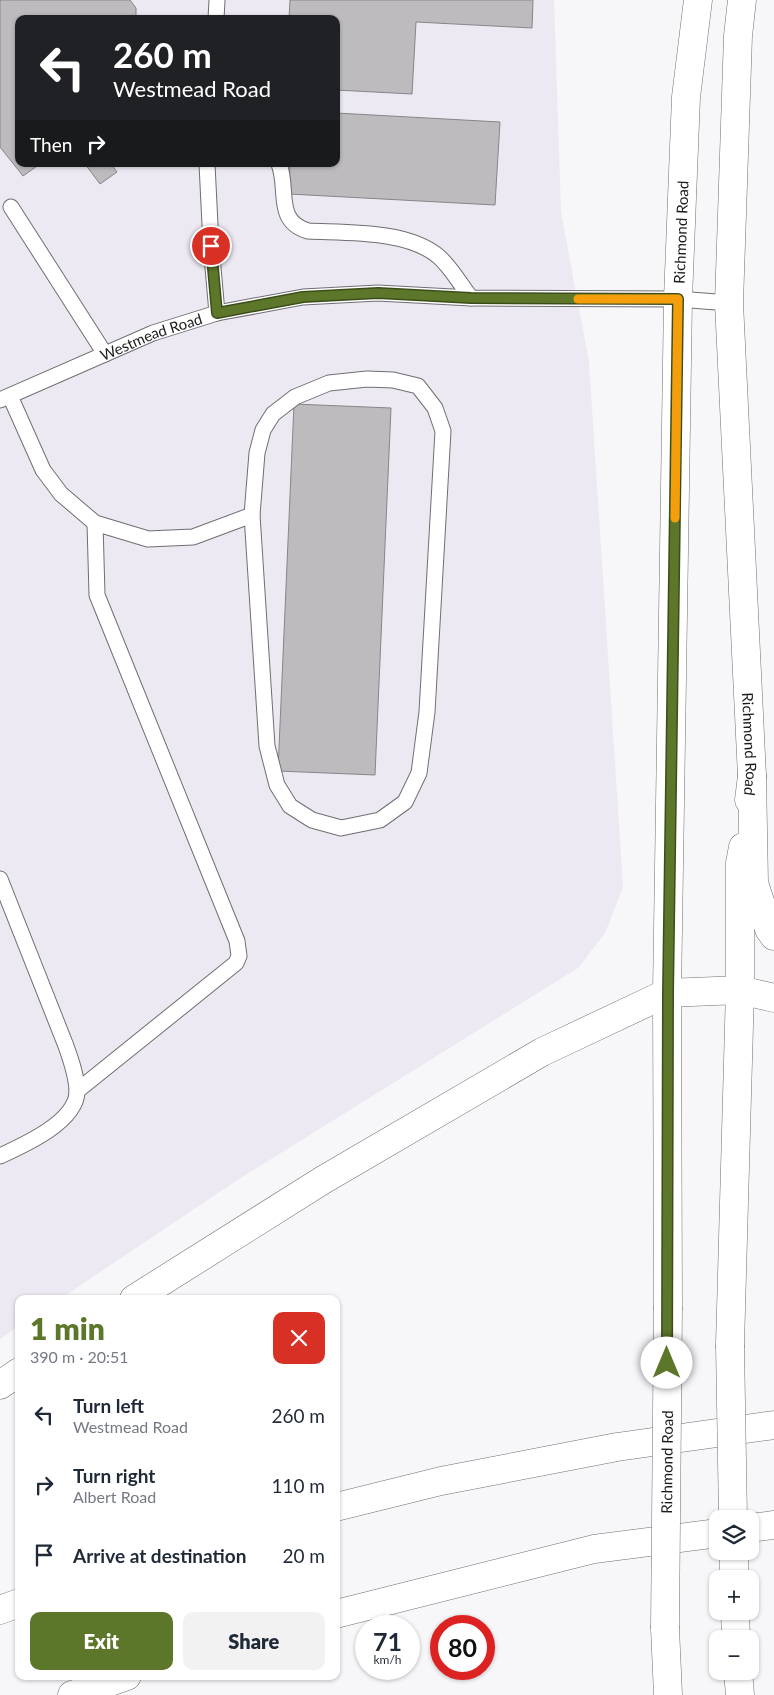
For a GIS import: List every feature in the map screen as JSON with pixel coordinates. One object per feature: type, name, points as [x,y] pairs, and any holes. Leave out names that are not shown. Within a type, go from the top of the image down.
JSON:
[{"type":"highway","name":"Richmond Road","points":[[668,1695],[665,1628],[668,993],[678,299],[686,97],[698,0]]},
{"type":"highway","name":"Richmond Road","points":[[733,1510],[730,1345],[740,990],[740,862],[752,776],[730,303],[738,36],[742,0]]},
{"type":"highway","points":[[752,776],[754,883],[769,929],[774,936]]},
{"type":"highway","points":[[140,1295],[323,1180],[542,1052],[668,993],[740,990],[774,998]]},
{"type":"highway","points":[[0,1385],[15,1375]]},
{"type":"highway","points":[[340,1506],[441,1481],[616,1447],[774,1425]]},
{"type":"highway","points":[[759,1527],[774,1525]]},
{"type":"highway","points":[[340,1613],[594,1549],[709,1534]]},
{"type":"highway","points":[[0,1610],[15,1604]]},
{"type":"highway","points":[[72,1695],[115,1680]]},
{"type":"highway","points":[[739,1680],[740,1695]]},
{"type":"lane","points":[[216,15],[217,0]]},
{"type":"lane","points":[[207,167],[217,313]]},
{"type":"lane","points":[[279,167],[288,218],[301,229],[375,235],[414,241],[428,248],[439,257],[471,298]]},
{"type":"lane","points":[[11,207],[105,354]]},
{"type":"lane","name":"Westmead Road","points":[[5,398],[154,333],[217,313],[303,297],[378,293],[471,298],[678,299],[730,303]]},
{"type":"lane","points":[[367,379],[393,380],[418,386],[435,408],[443,431],[427,712],[419,773],[405,802],[380,820],[341,828],[312,820],[290,806],[277,785],[267,746],[252,515],[257,453],[263,430],[273,414],[294,397],[329,384],[367,379]]},
{"type":"lane","points":[[5,398],[43,470],[61,494],[95,523],[148,539],[192,537],[252,515]]},
{"type":"lane","points":[[77,1091],[236,962],[240,948],[97,596],[95,523]]},
{"type":"lane","points":[[0,879],[66,1046],[74,1069],[77,1091],[71,1110],[44,1134],[0,1156]]},
{"type":"shaded area","points":[[0,0],[554,0],[561,212],[589,362],[623,887],[605,933],[578,968],[236,1181],[66,1295],[15,1295],[15,1329],[0,1339]]},
{"type":"building","points":[[0,0],[130,0],[136,8],[136,15],[15,15],[15,166],[0,147]]},
{"type":"building","points":[[290,0],[533,0],[532,28],[416,22],[412,94],[340,90],[340,15],[289,15]]},
{"type":"building","points":[[340,113],[500,122],[495,205],[289,194],[290,167],[340,167]]},
{"type":"building","points":[[16,167],[36,167],[23,176]]},
{"type":"building","points":[[87,167],[113,167],[117,172],[100,184]]},
{"type":"building","points":[[294,404],[391,408],[375,775],[278,771]]},
{"type":"slow traffic","points":[[578,299],[678,299],[675,518]]},
{"type":"route","points":[[211,246],[217,313],[303,297],[378,293],[471,298],[678,299],[668,993],[667,1363]]}]
